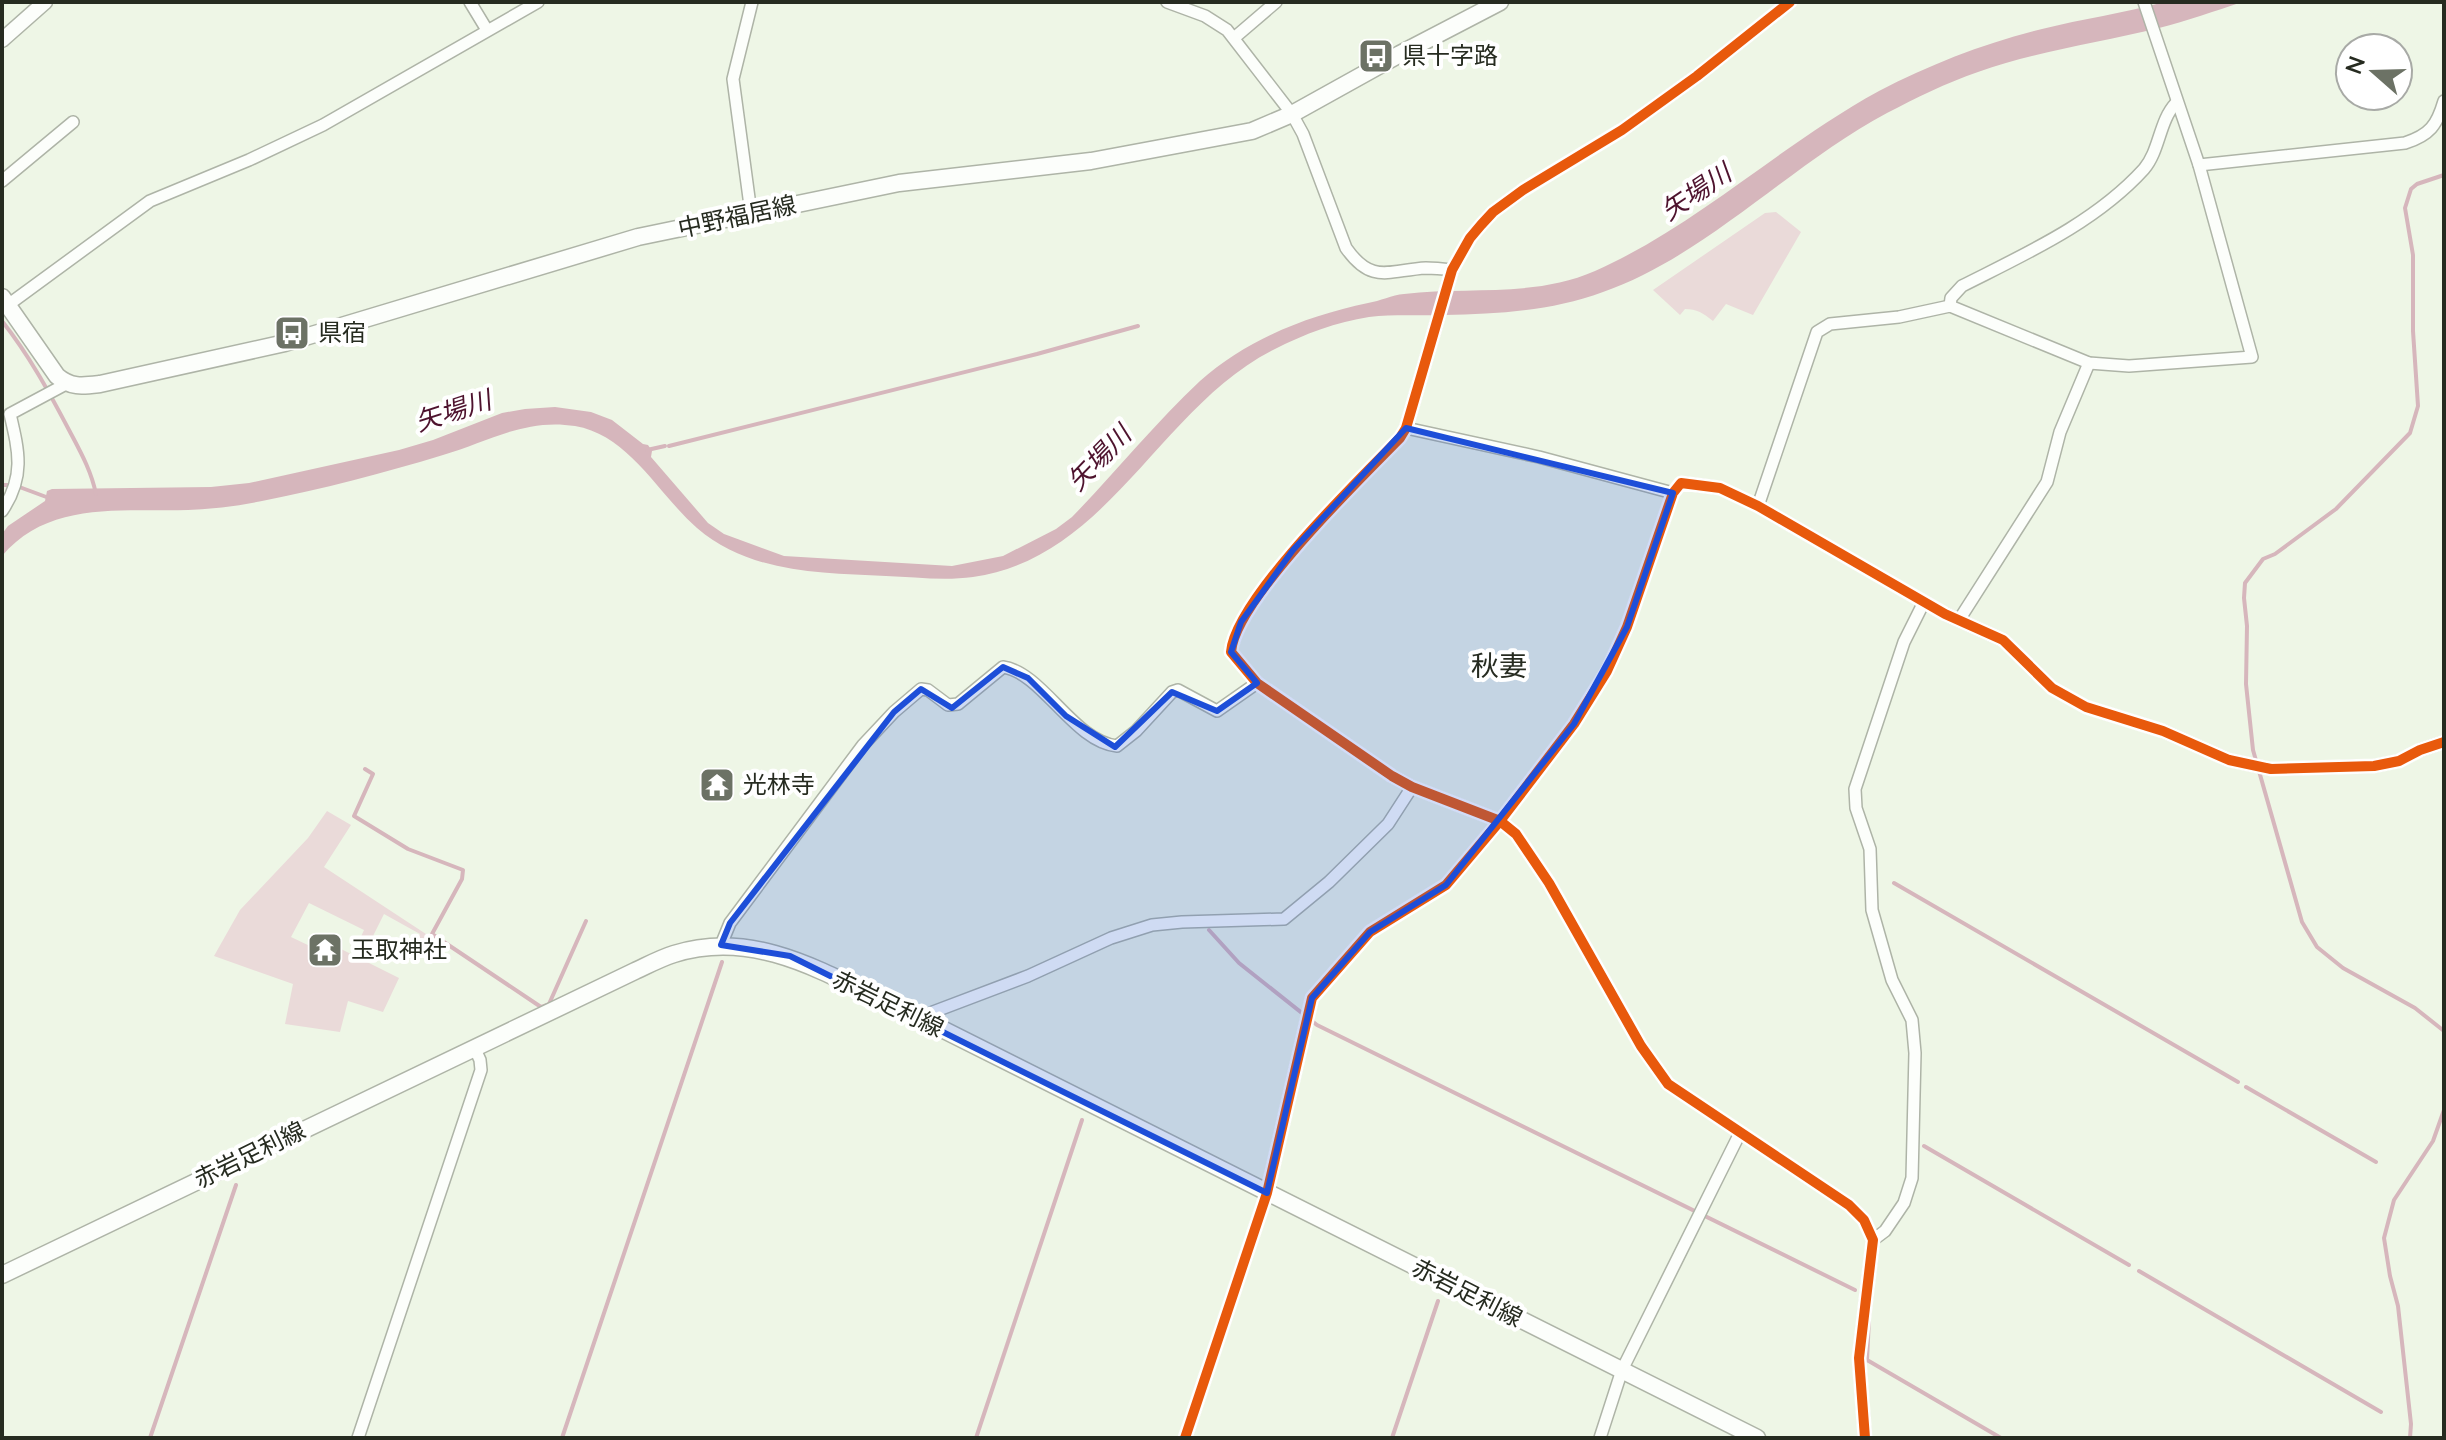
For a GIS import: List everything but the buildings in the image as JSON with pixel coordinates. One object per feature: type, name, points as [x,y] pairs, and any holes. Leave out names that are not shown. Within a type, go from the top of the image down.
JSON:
[{"type":"main road","name":"中野福居線","points":[[66,384],[100,384],[285,343],[638,237],[899,183],[1091,161],[1252,131],[1292,114],[1500,2]]},
{"type":"main road","points":[[5,301],[57,376],[66,384]]},
{"type":"main road","name":"赤岩足利線","points":[[2,1275],[474,1047],[675,954],[721,945],[743,945],[790,956],[924,1020],[1757,1438]]},
{"type":"street","points":[[2,40],[45,2]]},
{"type":"street","points":[[470,2],[487,30]]},
{"type":"street","points":[[5,301],[150,201],[323,125],[538,2]]},
{"type":"street","points":[[751,213],[733,79],[752,2]]},
{"type":"street","points":[[1167,2],[1205,16],[1227,30],[1292,114],[1303,134],[1334,222],[1356,264],[1377,273],[1391,274],[1425,268],[1452,270]]},
{"type":"street","points":[[1234,38],[1276,2]]},
{"type":"street","points":[[1790,2],[1697,76],[1622,130],[1523,190],[1493,212],[1470,238],[1452,270],[1406,428],[1293,550],[1241,622],[1232,641],[1231,652],[1257,683],[1412,787],[1500,821],[1525,845],[1549,883],[1656,1071],[1676,1090],[1849,1205],[1864,1220],[1873,1240],[1859,1358],[1865,1438]]},
{"type":"street","points":[[1758,506],[1820,328],[1830,324],[1899,317],[1950,306],[2089,363],[2129,366],[2252,357],[2199,165],[2144,2]]},
{"type":"street","points":[[2199,165],[2405,143],[2428,134],[2439,119],[2444,101]]},
{"type":"street","points":[[1950,306],[1951,298],[1962,286],[2068,230],[2092,214],[2145,167],[2167,112],[2176,103]]},
{"type":"street","points":[[2,181],[73,122]]},
{"type":"street","points":[[1959,620],[2047,482],[2060,432],[2089,363]]},
{"type":"street","points":[[2,511],[12,495],[19,454],[6,412],[66,384]]},
{"type":"street","points":[[1406,428],[1539,457],[1673,493]]},
{"type":"street","points":[[1185,1438],[1267,1193],[1312,998],[1370,932],[1446,885],[1500,821],[1574,724],[1607,671],[1627,627],[1673,493],[1681,483],[1693,482],[1720,488],[1758,506],[1905,588],[1924,602],[2003,640],[2052,688],[2086,707],[2163,731],[2219,756],[2266,768],[2374,766],[2399,761],[2444,742]]},
{"type":"street","points":[[1873,1240],[1885,1231],[1904,1203],[1912,1178],[1915,1053],[1912,1020],[1892,980],[1872,910],[1870,849],[1856,808],[1855,789],[1904,642],[1924,602]]},
{"type":"street","points":[[721,945],[730,923],[863,745],[921,689],[928,690],[948,705],[958,704],[1003,667],[1013,669],[1028,678],[1066,716],[1104,742],[1117,746],[1136,731],[1172,692],[1178,690],[1217,711],[1257,683]]},
{"type":"street","points":[[924,1020],[933,1012],[1028,976],[1111,938],[1152,925],[1284,919],[1329,882],[1388,824],[1412,787]]},
{"type":"street","points":[[358,1438],[481,1070],[474,1047]]},
{"type":"street","points":[[1600,1438],[1622,1370],[1740,1133]]},
{"type":"highlighted area","points":[[1406,428],[1673,493],[1627,627],[1574,724],[1446,885],[1370,932],[1312,998],[1267,1193],[790,956],[721,945],[730,923],[894,712],[921,689],[952,708],[1003,667],[1028,678],[1066,716],[1115,747],[1172,692],[1217,711],[1257,683],[1231,652],[1241,622],[1293,550]]},
{"type":"shaded area","points":[[2164,2],[2242,2],[2159,28],[2000,65],[1931,91],[1851,134],[1677,256],[1603,292],[1525,310],[1369,317],[1333,325],[1286,344],[1235,374],[1198,406],[1098,512],[1061,541],[1020,564],[973,577],[951,579],[836,574],[786,568],[739,554],[697,528],[642,468],[611,441],[575,426],[557,424],[523,428],[398,468],[253,503],[197,510],[113,511],[64,517],[42,525],[21,538],[2,556],[2,534],[8,526],[45,501],[47,491],[52,489],[211,487],[249,483],[399,450],[502,413],[555,407],[591,412],[612,420],[648,445],[652,451],[651,457],[708,523],[724,534],[784,556],[952,566],[1003,556],[1056,529],[1072,517],[1200,381],[1258,341],[1300,322],[1400,295],[1524,288],[1548,285],[1595,271],[1669,231],[1807,135],[1899,81],[2000,41]]},
{"type":"shaded area","points":[[1776,212],[1801,232],[1753,315],[1726,304],[1713,321],[1693,310],[1685,309],[1680,315],[1653,290],[1765,213]]},
{"type":"shaded area","name":"玉取神社","points":[[327,811],[351,825],[324,867],[429,936],[417,962],[409,958],[420,934],[384,914],[369,944],[360,939],[364,930],[309,903],[291,937],[335,958],[341,949],[399,978],[383,1012],[348,1001],[340,1032],[285,1024],[293,984],[214,956],[240,910],[308,838]]},
{"type":"waterway","points":[[2444,175],[2411,189],[2405,208],[2413,255],[2413,331],[2418,406],[2410,433],[2336,509],[2275,554],[2263,559],[2245,583],[2244,598],[2246,684],[2253,750],[2302,922],[2317,947],[2343,968],[2415,1008],[2444,1031]]},
{"type":"waterway","points":[[2,321],[30,360],[54,402],[85,461],[96,494]]},
{"type":"waterway","points":[[669,446],[1138,326]]},
{"type":"waterway","points":[[647,450],[665,446]]},
{"type":"waterway","points":[[2,485],[14,485],[49,498]]},
{"type":"waterway","points":[[365,769],[373,774],[354,816],[408,849],[463,870],[462,879],[432,934],[541,1007],[549,1004],[586,921]]},
{"type":"waterway","points":[[1894,883],[2238,1082]]},
{"type":"waterway","points":[[1209,930],[1239,963],[1317,1025],[1855,1290]]},
{"type":"waterway","points":[[562,1438],[722,962]]},
{"type":"waterway","points":[[2246,1087],[2376,1162]]},
{"type":"waterway","points":[[2410,1438],[2398,1306],[2384,1238],[2394,1200],[2433,1141],[2444,1110]]},
{"type":"waterway","points":[[976,1438],[1082,1120]]},
{"type":"waterway","points":[[1924,1146],[2129,1265]]},
{"type":"waterway","points":[[150,1438],[236,1185]]},
{"type":"waterway","points":[[2139,1271],[2381,1412]]},
{"type":"waterway","points":[[1392,1438],[1438,1301]]},
{"type":"waterway","points":[[1869,1319],[1867,1360],[2001,1438]]},
{"type":"cycle path","points":[[1790,2],[1697,76],[1622,130],[1523,190],[1481,225],[1452,270],[1406,428],[1276,572],[1253,602],[1238,630],[1231,652],[1257,683],[1392,776],[1412,787],[1500,821],[1516,834],[1549,883],[1641,1046],[1668,1084],[1849,1205],[1864,1220],[1873,1240],[1859,1358],[1865,1438]]},
{"type":"cycle path","points":[[1185,1438],[1267,1193],[1312,998],[1370,932],[1446,885],[1500,821],[1574,724],[1607,671],[1627,627],[1673,493],[1681,483],[1720,488],[1758,506],[1945,614],[2003,640],[2052,688],[2086,707],[2163,731],[2229,760],[2271,769],[2374,766],[2399,761],[2444,742]]},
{"type":"place","name":"県十字路","points":[[1376,56]]},
{"type":"place","name":"県宿","points":[[292,333]]},
{"type":"place","name":"光林寺","points":[[717,785]]},
{"type":"place","name":"玉取神社","points":[[325,950]]},
{"type":"district","name":"秋妻","points":[[1499,666]]},
{"type":"water label","name":"矢場川","points":[[1696,192]]},
{"type":"water label","name":"矢場川","points":[[453,411]]},
{"type":"water label","name":"矢場川","points":[[1099,458]]}]
